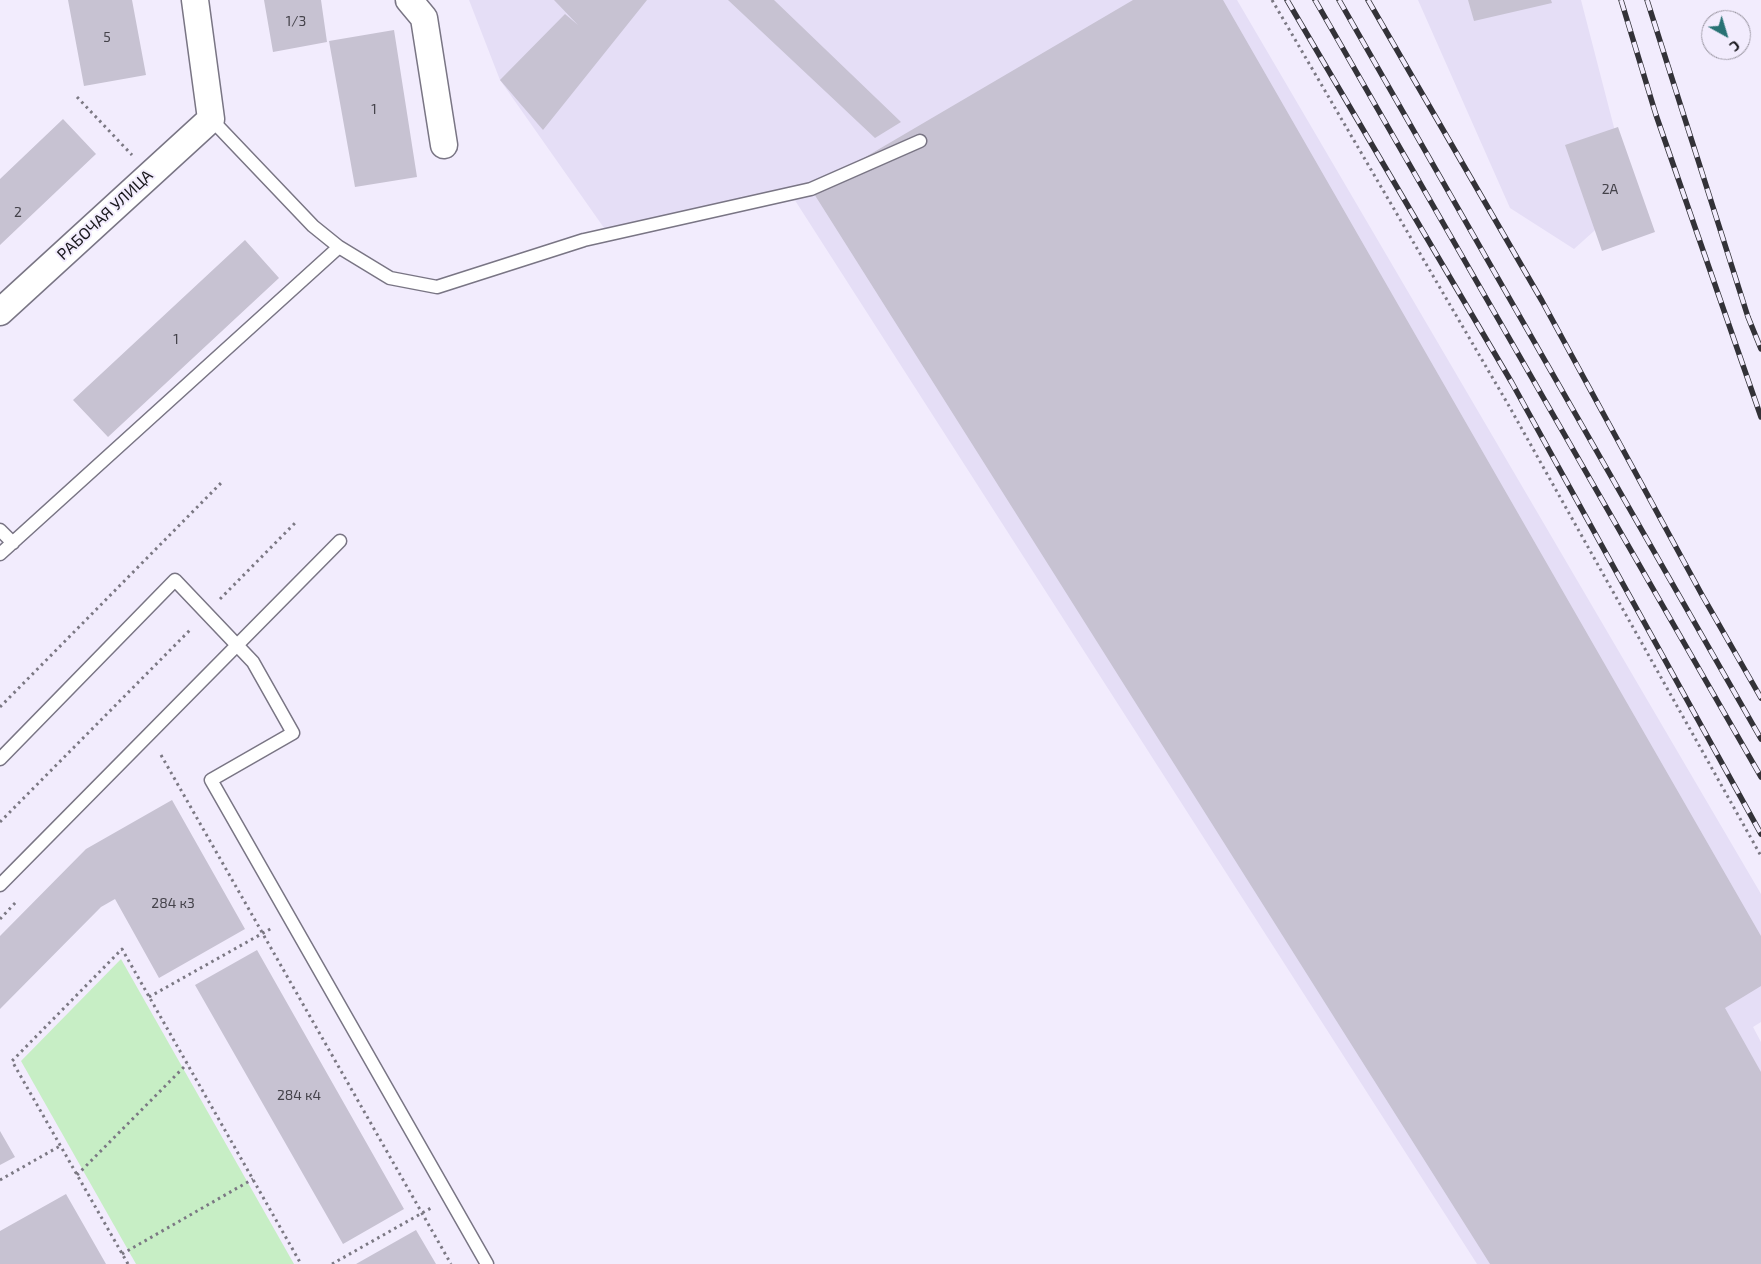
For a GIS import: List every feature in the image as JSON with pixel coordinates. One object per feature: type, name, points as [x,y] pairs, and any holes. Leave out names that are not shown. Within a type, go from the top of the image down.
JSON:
[{"type":"street","points":[[195,0],[211,119]]},
{"type":"street","points":[[410,0],[424,18],[444,145]]},
{"type":"street","name":"РАБОЧАЯ УЛИЦА","points":[[0,312],[211,119]]},
{"type":"lane","points":[[211,119],[313,226],[339,247],[390,278],[436,287],[584,240],[812,189],[920,140]]},
{"type":"lane","points":[[0,554],[339,247]]},
{"type":"lane","points":[[0,530],[13,543]]},
{"type":"lane","points":[[0,885],[340,541]]},
{"type":"lane","points":[[0,759],[175,580],[253,662],[293,733],[211,780],[487,1264]]},
{"type":"path","points":[[1272,0],[1510,406],[1761,856]]},
{"type":"path","points":[[76,97],[150,173]]},
{"type":"path","points":[[0,707],[223,481]]},
{"type":"path","points":[[0,822],[295,523]]},
{"type":"path","points":[[161,755],[451,1264]]},
{"type":"path","points":[[150,998],[290,918]]},
{"type":"path","points":[[128,1264],[12,1061],[122,949],[301,1264]]},
{"type":"path","points":[[77,1175],[187,1064]]},
{"type":"path","points":[[0,1180],[60,1146]]},
{"type":"path","points":[[122,1254],[253,1179]]},
{"type":"path","points":[[332,1264],[449,1197]]},
{"type":"shaded area","points":[[469,0],[1237,0],[1761,894],[1761,1022],[1753,1027],[1761,1042],[1761,1264],[1477,1264],[789,191],[609,235],[500,80]]},
{"type":"shaded area","points":[[1418,0],[1581,0],[1632,197],[1574,249],[1510,208]]},
{"type":"green space","points":[[121,959],[294,1264],[136,1264],[21,1061]]},
{"type":"building","points":[[68,0],[132,0],[146,75],[84,86]]},
{"type":"building","points":[[264,0],[321,0],[327,42],[273,52]]},
{"type":"building","points":[[554,0],[647,0],[543,130],[500,80],[565,14],[578,25]]},
{"type":"building","points":[[728,0],[774,0],[901,122],[875,138]]},
{"type":"building","points":[[1133,0],[1223,0],[1761,936],[1761,986],[1725,1008],[1761,1072],[1761,1264],[1490,1264],[811,189]]},
{"type":"building","points":[[1468,0],[1551,0],[1552,3],[1474,21]]},
{"type":"building","points":[[394,30],[417,177],[355,187],[329,41]]},
{"type":"building","points":[[63,119],[96,154],[0,245],[0,179]]},
{"type":"building","points":[[1618,127],[1655,232],[1602,251],[1565,145]]},
{"type":"building","points":[[245,240],[279,278],[108,437],[73,400]]},
{"type":"building","points":[[172,800],[245,929],[159,978],[115,899],[101,907],[0,1009],[0,936],[86,849]]},
{"type":"building","points":[[257,950],[404,1209],[343,1244],[195,985]]},
{"type":"building","points":[[0,1131],[15,1157],[0,1165]]},
{"type":"building","points":[[66,1194],[106,1264],[0,1264],[0,1231]]},
{"type":"building","points":[[416,1230],[436,1264],[356,1264]]},
{"type":"railway","points":[[1287,0],[1512,383],[1761,834]]},
{"type":"railway","points":[[1315,0],[1761,777]]},
{"type":"railway","points":[[1339,0],[1761,739]]},
{"type":"railway","points":[[1368,0],[1542,301],[1702,595],[1761,698]]},
{"type":"railway","points":[[1621,0],[1656,115],[1761,417]]},
{"type":"railway","points":[[1647,0],[1748,317],[1761,349]]}]
